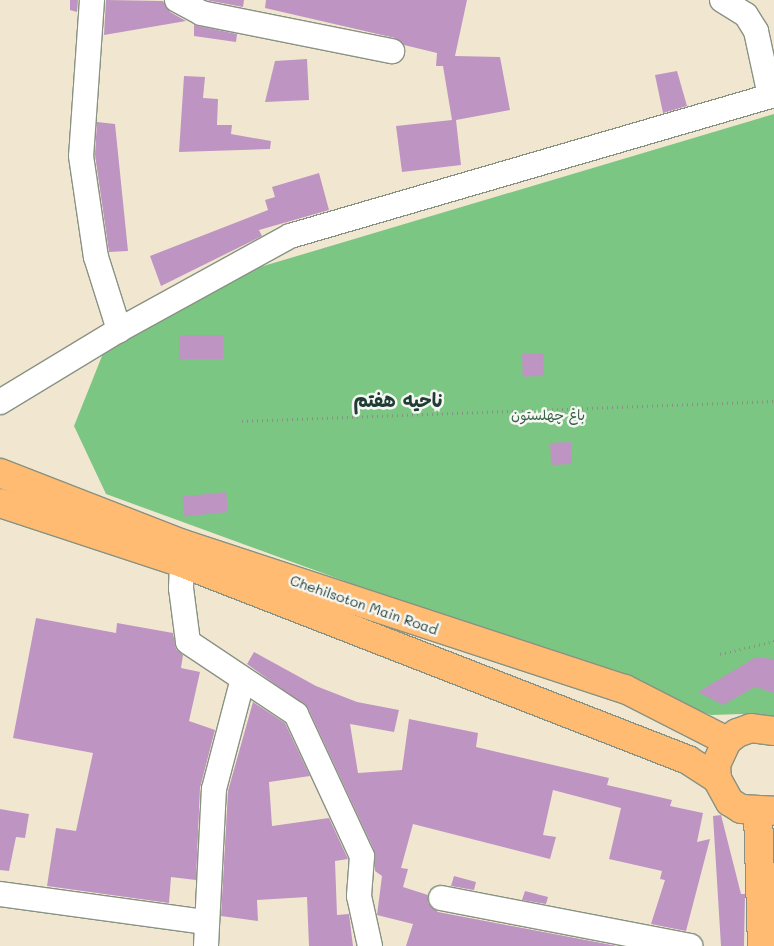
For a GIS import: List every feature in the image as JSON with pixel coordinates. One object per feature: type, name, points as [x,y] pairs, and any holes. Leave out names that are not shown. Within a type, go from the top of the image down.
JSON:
[{"type":"main road","name":"Chehilsoton Main Road","points":[[0,472],[183,553],[688,760],[716,779]]},
{"type":"main road","name":"Chehilsoton Main Road","points":[[0,503],[183,553],[625,689],[727,741]]},
{"type":"main road","points":[[762,946],[766,811],[730,802],[716,779],[716,765],[727,741],[751,728],[774,731]]},
{"type":"street","points":[[92,0],[81,156],[96,257],[119,330]]},
{"type":"street","points":[[177,0],[201,13],[392,51]]},
{"type":"street","points":[[0,402],[119,330],[290,236],[772,95],[756,31],[746,15],[722,0]]},
{"type":"street","points":[[183,553],[188,642],[242,682],[296,714],[362,856],[360,896],[373,943]]},
{"type":"street","points":[[206,946],[205,922],[214,789],[242,682]]},
{"type":"street","points":[[0,894],[205,922]]},
{"type":"street","points":[[440,898],[690,946]]},
{"type":"path","points":[[242,421],[774,401]]},
{"type":"path","points":[[720,654],[774,641]]},
{"type":"green space","name":"باغ چهلستون","points":[[774,114],[774,723],[742,714],[711,715],[106,494],[74,426],[106,346],[240,273]]},
{"type":"building","points":[[70,0],[78,0],[77,12],[70,10]]},
{"type":"building","points":[[106,0],[163,1],[170,12],[186,21],[104,35]]},
{"type":"building","points":[[206,0],[244,0],[243,7]]},
{"type":"building","points":[[266,0],[467,0],[455,56],[500,57],[510,110],[456,120],[461,165],[402,172],[396,126],[452,120],[443,66],[436,66],[437,53],[404,45],[395,38],[265,8]]},
{"type":"building","points":[[194,25],[237,34],[236,42],[194,36]]},
{"type":"building","points":[[307,59],[309,100],[265,102],[275,61]]},
{"type":"building","points":[[677,71],[687,106],[663,113],[655,75]]},
{"type":"building","points":[[184,76],[205,77],[203,98],[218,99],[217,125],[232,125],[231,134],[271,141],[270,149],[179,152]]},
{"type":"building","points":[[97,122],[115,124],[128,251],[109,252],[95,155]]},
{"type":"building","points":[[319,173],[329,210],[259,230],[262,236],[161,286],[150,256],[268,210],[265,200],[275,197],[272,187]]},
{"type":"building","points":[[179,335],[223,335],[223,359],[179,359]]},
{"type":"building","points":[[543,353],[544,376],[523,377],[522,354]]},
{"type":"building","points":[[571,442],[572,464],[551,465],[550,443]]},
{"type":"building","points":[[226,492],[228,512],[184,516],[182,497]]},
{"type":"building","points":[[36,618],[116,633],[117,623],[173,633],[176,649],[183,655],[181,668],[200,672],[189,721],[215,730],[200,788],[196,880],[171,877],[169,903],[47,886],[56,828],[76,831],[93,753],[13,738]]},
{"type":"building","points":[[254,652],[316,686],[357,702],[399,710],[394,732],[350,724],[358,773],[402,770],[409,719],[478,733],[476,747],[609,778],[607,785],[672,800],[670,806],[703,813],[697,842],[710,839],[686,931],[651,924],[665,880],[660,879],[662,871],[609,859],[621,808],[553,790],[543,835],[556,837],[550,859],[413,824],[401,868],[408,869],[403,887],[428,895],[428,903],[438,912],[617,946],[406,946],[413,924],[377,915],[382,876],[375,871],[374,850],[308,708],[247,664]]},
{"type":"building","points":[[756,657],[774,659],[774,693],[755,687],[723,705],[698,692]]},
{"type":"building","points":[[253,702],[285,723],[310,776],[269,782],[272,826],[329,818],[348,859],[335,861],[337,915],[349,914],[353,946],[309,946],[307,897],[257,900],[258,921],[221,916],[228,791]]},
{"type":"building","points":[[0,809],[29,814],[25,838],[16,837],[9,871],[0,870]]},
{"type":"building","points":[[721,815],[741,894],[745,894],[744,946],[721,946],[713,816]]},
{"type":"building","points":[[454,876],[476,882],[474,890],[451,886]]},
{"type":"building","points":[[525,891],[548,897],[546,904],[522,900]]},
{"type":"district","name":"ناحیه هفتم","points":[[398,400]]}]
